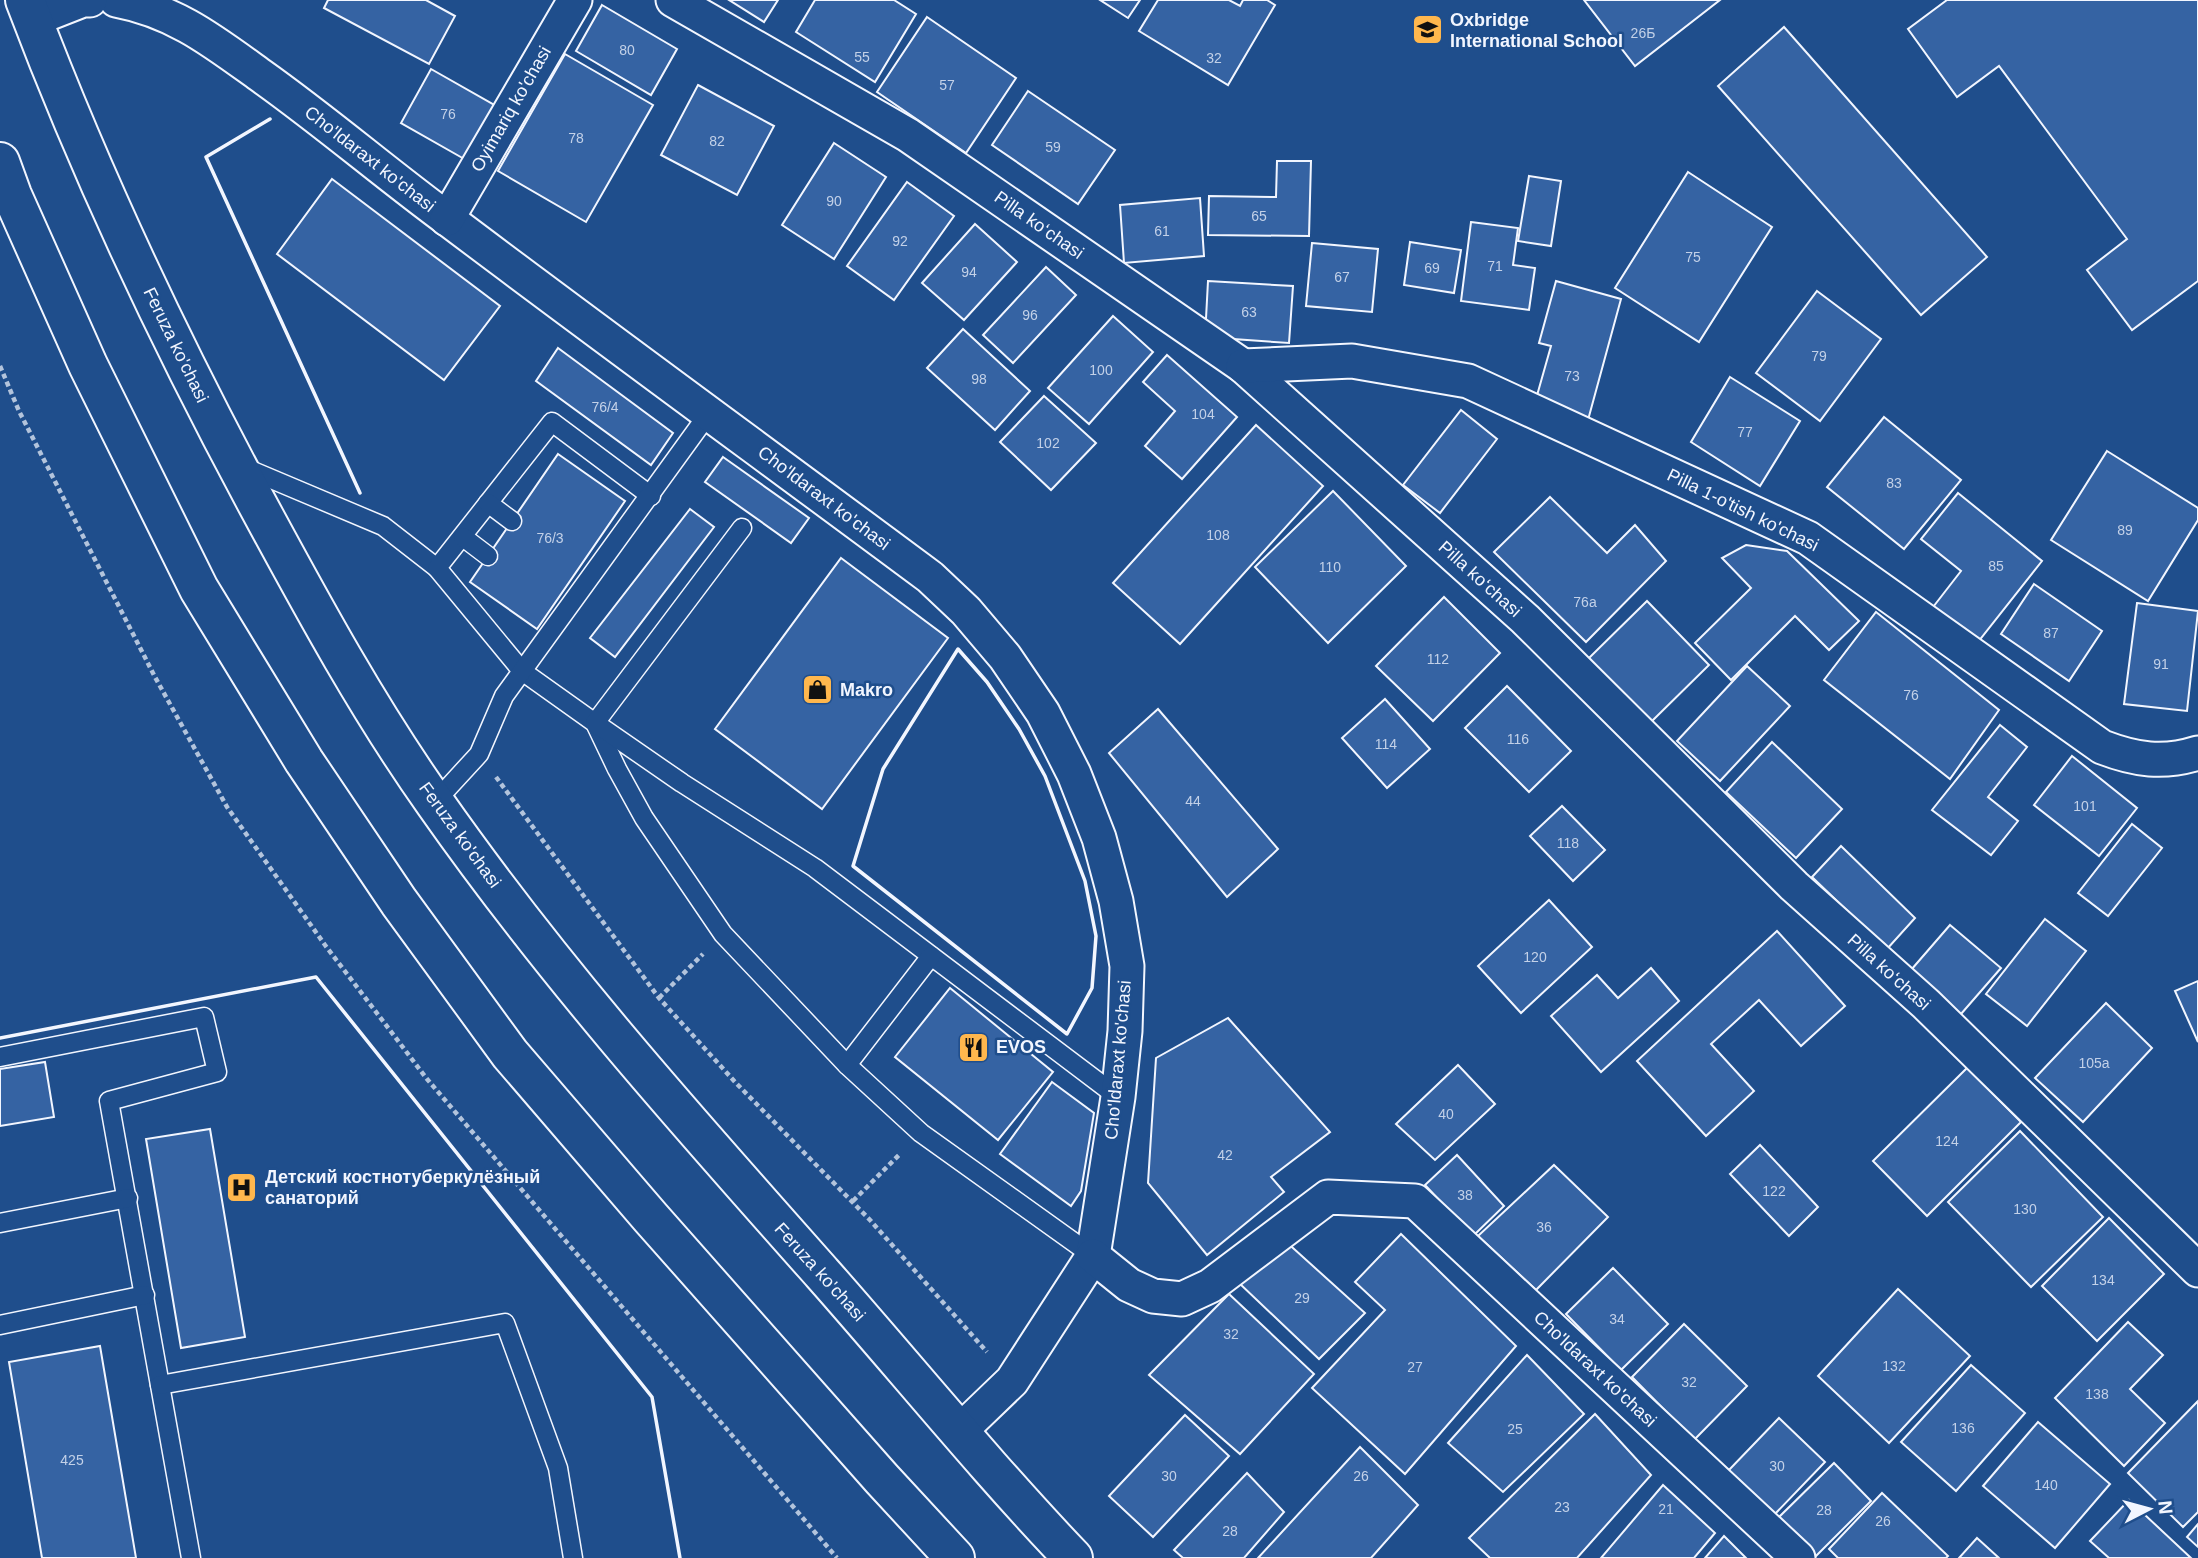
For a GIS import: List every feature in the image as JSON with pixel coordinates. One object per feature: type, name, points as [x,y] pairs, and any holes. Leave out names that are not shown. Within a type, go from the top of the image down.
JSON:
[{"type":"main road","name":"Feruza ko'chasi","points":[[28,10],[94,174],[160,316],[235,464],[308,599],[384,727],[435,803],[589,1007],[1070,1557]]},
{"type":"main road","points":[[0,162],[12,195],[88,365],[199,589],[304,761],[392,891],[510,1054],[650,1219],[956,1558]]},
{"type":"street","points":[[28,10],[90,0]]},
{"type":"street","name":"Cho'ldaraxt ko'chasi","points":[[116,0],[140,4],[195,29],[310,111],[447,219],[930,577],[966,611],[1006,657],[1043,713],[1074,774],[1099,838],[1116,901],[1127,966],[1125,1031],[1118,1097],[1093,1256],[1012,1381],[960,1431]]},
{"type":"street","name":"Oyimariq ko'chasi","points":[[447,219],[575,0]]},
{"type":"street","name":"Pilla ko‘chasi","points":[[673,0],[908,135],[1243,366],[1525,619],[1794,886],[1926,1004],[2198,1270]]},
{"type":"street","name":"Pilla 1-o'tish ko'chasi","points":[[1243,366],[1352,361],[1468,381],[1808,538],[2102,747],[2132,758],[2179,759],[2198,753]]},
{"type":"street","name":"Cho'ldaraxt ko'chasi","points":[[1093,1256],[1129,1285],[1153,1296],[1182,1299],[1210,1286],[1328,1197],[1415,1201],[1798,1558]]},
{"type":"lane","points":[[435,803],[479,754],[504,696],[583,575],[651,496],[709,413]]},
{"type":"lane","points":[[437,568],[552,422],[651,496]]},
{"type":"lane","points":[[235,464],[383,526],[437,568],[522,671],[682,783],[815,868],[1118,1097]]},
{"type":"lane","points":[[488,503],[512,521]]},
{"type":"lane","points":[[595,723],[741,528]]},
{"type":"lane","points":[[463,537],[488,556]]},
{"type":"lane","points":[[595,723],[644,818],[723,934],[847,1065],[921,1133],[1093,1256]]},
{"type":"lane","points":[[847,1065],[931,956]]},
{"type":"lane","points":[[0,1058],[204,1017],[218,1072],[109,1101],[191,1558]]},
{"type":"lane","points":[[0,1223],[128,1198]]},
{"type":"lane","points":[[0,1325],[145,1295]]},
{"type":"lane","points":[[160,1385],[505,1323],[558,1468],[573,1558]]},
{"type":"path","points":[[0,366],[19,411],[149,665],[227,807],[427,1079],[836,1558]]},
{"type":"path","points":[[479,754],[659,998],[736,1083],[853,1202],[1012,1381]]},
{"type":"path","points":[[659,998],[723,934]]},
{"type":"path","points":[[853,1202],[892,1160]]},
{"type":"building","points":[[328,0],[426,0],[455,16],[429,64],[324,8]]},
{"type":"building","points":[[729,0],[778,0],[764,22]]},
{"type":"building","points":[[815,0],[894,0],[916,14],[875,82],[796,32]]},
{"type":"building","points":[[1100,0],[1140,0],[1128,18]]},
{"type":"building","points":[[1158,0],[1229,0],[1240,6],[1243,0],[1267,0],[1275,5],[1228,85],[1139,31]]},
{"type":"building","points":[[1584,0],[1720,0],[1635,66]]},
{"type":"building","points":[[1947,0],[2198,0],[2198,281],[2132,330],[2087,270],[2127,239],[1999,66],[1957,97],[1908,29]]},
{"type":"building","points":[[602,5],[677,49],[651,95],[576,51]]},
{"type":"building","points":[[927,17],[1016,78],[966,153],[877,92]]},
{"type":"building","points":[[1784,27],[1987,257],[1921,315],[1718,86]]},
{"type":"building","points":[[565,54],[653,105],[586,222],[498,171]]},
{"type":"building","points":[[431,69],[496,106],[466,160],[401,123]]},
{"type":"building","points":[[698,85],[774,126],[737,195],[661,155]]},
{"type":"building","points":[[1028,91],[1115,150],[1078,204],[992,145]]},
{"type":"building","points":[[834,143],[886,177],[834,259],[782,225]]},
{"type":"building","points":[[1277,161],[1311,161],[1309,236],[1208,235],[1209,196],[1276,197]]},
{"type":"building","points":[[1688,172],[1772,227],[1699,342],[1615,288]]},
{"type":"building","points":[[1529,176],[1561,181],[1551,246],[1518,241]]},
{"type":"building","points":[[332,179],[500,306],[444,380],[277,254]]},
{"type":"building","points":[[907,182],[954,216],[894,300],[847,266]]},
{"type":"building","points":[[1200,198],[1204,256],[1124,263],[1120,205]]},
{"type":"building","points":[[1471,222],[1518,228],[1513,265],[1535,268],[1529,310],[1461,301]]},
{"type":"building","points":[[975,224],[1017,262],[964,320],[922,283]]},
{"type":"building","points":[[1410,242],[1461,250],[1454,293],[1404,285]]},
{"type":"building","points":[[1312,243],[1378,249],[1372,312],[1306,306]]},
{"type":"building","points":[[1046,267],[1076,295],[1013,363],[983,335]]},
{"type":"building","points":[[1208,281],[1293,286],[1289,343],[1205,337]]},
{"type":"building","points":[[1556,281],[1621,299],[1588,420],[1534,406],[1551,346],[1539,343]]},
{"type":"building","points":[[1817,291],[1881,339],[1820,421],[1756,373]]},
{"type":"building","points":[[1113,316],[1153,352],[1089,424],[1048,388]]},
{"type":"building","points":[[963,329],[1030,391],[995,430],[927,368]]},
{"type":"building","points":[[558,348],[673,433],[651,465],[536,381]]},
{"type":"building","points":[[1167,355],[1237,417],[1182,479],[1145,446],[1175,411],[1143,382]]},
{"type":"building","points":[[1730,377],[1800,421],[1760,486],[1691,442]]},
{"type":"building","points":[[1044,396],[1096,443],[1051,490],[1000,442]]},
{"type":"building","points":[[1461,410],[1497,439],[1440,513],[1403,485]]},
{"type":"building","points":[[1884,417],[1961,480],[1904,549],[1827,487]]},
{"type":"building","points":[[1256,425],[1323,486],[1180,644],[1113,583]]},
{"type":"building","points":[[2107,451],[2198,508],[2198,520],[2148,601],[2051,540]]},
{"type":"building","points":[[558,454],[625,501],[537,629],[470,582]]},
{"type":"building","points":[[723,457],[809,518],[791,543],[705,482]]},
{"type":"building","points":[[1333,491],[1406,566],[1328,643],[1255,567]]},
{"type":"building","points":[[1958,493],[2042,561],[1974,647],[1930,611],[1961,571],[1921,539]]},
{"type":"building","points":[[1550,497],[1607,553],[1635,525],[1666,561],[1586,642],[1494,552]]},
{"type":"building","points":[[690,509],[714,527],[615,657],[590,638]]},
{"type":"building","points":[[1746,545],[1787,551],[1859,621],[1829,650],[1795,616],[1731,680],[1695,643],[1751,588],[1722,558]]},
{"type":"building","points":[[841,558],[948,638],[822,809],[715,729]]},
{"type":"building","points":[[2034,584],[2102,631],[2069,681],[2001,634]]},
{"type":"building","points":[[1444,597],[1500,653],[1433,721],[1376,666]]},
{"type":"building","points":[[1647,601],[1709,665],[1651,722],[1589,658]]},
{"type":"building","points":[[2137,603],[2198,611],[2187,711],[2124,704]]},
{"type":"building","points":[[1876,612],[1999,710],[1950,779],[1824,680]]},
{"type":"building","points":[[1747,666],[1790,706],[1720,781],[1677,741]]},
{"type":"building","points":[[1507,686],[1571,751],[1529,792],[1465,728]]},
{"type":"building","points":[[1385,699],[1430,749],[1387,788],[1342,738]]},
{"type":"building","points":[[1158,709],[1278,849],[1227,897],[1109,753]]},
{"type":"building","points":[[2000,725],[2027,747],[1988,797],[2018,821],[1991,855],[1932,810]]},
{"type":"building","points":[[1772,742],[1842,809],[1796,858],[1726,792]]},
{"type":"building","points":[[2072,756],[2137,808],[2099,856],[2034,805]]},
{"type":"building","points":[[1562,806],[1605,850],[1573,881],[1530,836]]},
{"type":"building","points":[[2132,824],[2162,848],[2108,916],[2078,893]]},
{"type":"building","points":[[1841,846],[1915,918],[1887,949],[1812,877]]},
{"type":"building","points":[[1549,900],[1592,947],[1521,1013],[1478,966]]},
{"type":"building","points":[[2045,919],[2086,951],[2027,1026],[1986,994]]},
{"type":"building","points":[[1950,925],[2001,968],[1961,1014],[1911,970]]},
{"type":"building","points":[[1777,931],[1845,1006],[1801,1046],[1759,1000],[1711,1044],[1754,1091],[1706,1136],[1637,1061]]},
{"type":"building","points":[[1651,968],[1679,1001],[1601,1072],[1551,1016],[1597,975],[1618,998]]},
{"type":"building","points":[[2198,981],[2198,1042],[2175,991]]},
{"type":"building","points":[[950,988],[1053,1072],[998,1140],[895,1057]]},
{"type":"building","points":[[2106,1003],[2152,1048],[2083,1122],[2035,1078]]},
{"type":"building","points":[[1228,1018],[1330,1132],[1271,1177],[1284,1192],[1207,1255],[1148,1183],[1156,1058]]},
{"type":"building","points":[[45,1062],[54,1117],[0,1126],[0,1069]]},
{"type":"building","points":[[1458,1065],[1495,1104],[1435,1160],[1396,1124]]},
{"type":"building","points":[[1967,1068],[2021,1122],[1927,1216],[1873,1161]]},
{"type":"building","points":[[1052,1082],[1094,1113],[1081,1191],[1071,1206],[1000,1154]]},
{"type":"building","points":[[210,1129],[245,1337],[181,1348],[146,1139]]},
{"type":"building","points":[[2020,1131],[2103,1217],[2031,1287],[1948,1202]]},
{"type":"building","points":[[1760,1145],[1818,1207],[1789,1236],[1730,1174]]},
{"type":"building","points":[[1457,1155],[1504,1206],[1473,1236],[1425,1185]]},
{"type":"building","points":[[1554,1165],[1608,1217],[1536,1290],[1478,1236]]},
{"type":"building","points":[[2109,1218],[2164,1274],[2097,1341],[2042,1286]]},
{"type":"building","points":[[1401,1234],[1516,1346],[1405,1474],[1312,1388],[1385,1310],[1355,1282]]},
{"type":"building","points":[[1283,1239],[1365,1313],[1319,1359],[1239,1283]]},
{"type":"building","points":[[1613,1268],[1668,1324],[1621,1370],[1566,1314]]},
{"type":"building","points":[[1898,1289],[1970,1356],[1889,1443],[1818,1376]]},
{"type":"building","points":[[1229,1294],[1314,1374],[1240,1454],[1149,1375]]},
{"type":"building","points":[[2128,1322],[2163,1355],[2130,1389],[2165,1423],[2124,1466],[2055,1398]]},
{"type":"building","points":[[1684,1324],[1747,1386],[1694,1440],[1632,1377]]},
{"type":"building","points":[[100,1346],[136,1558],[42,1558],[9,1362]]},
{"type":"building","points":[[1527,1355],[1584,1414],[1503,1492],[1448,1443]]},
{"type":"building","points":[[1971,1365],[2025,1413],[1956,1491],[1901,1442]]},
{"type":"building","points":[[2198,1401],[2198,1512],[2183,1527],[2128,1473]]},
{"type":"building","points":[[1595,1414],[1651,1475],[1577,1558],[1490,1558],[1469,1538]]},
{"type":"building","points":[[1185,1415],[1229,1456],[1153,1537],[1109,1496]]},
{"type":"building","points":[[1779,1418],[1825,1462],[1774,1515],[1728,1471]]},
{"type":"building","points":[[2038,1422],[2110,1484],[2055,1548],[1983,1486]]},
{"type":"building","points":[[1360,1447],[1418,1505],[1371,1558],[1258,1558]]},
{"type":"building","points":[[1834,1463],[1871,1501],[1815,1557],[1777,1519]]},
{"type":"building","points":[[1247,1473],[1284,1512],[1244,1558],[1183,1558],[1174,1550]]},
{"type":"building","points":[[1663,1485],[1715,1533],[1694,1558],[1601,1558]]},
{"type":"building","points":[[1882,1493],[1948,1556],[1838,1558],[1829,1549]]},
{"type":"building","points":[[2129,1500],[2191,1558],[2109,1558],[2090,1541]]},
{"type":"building","points":[[2198,1524],[2198,1547],[2187,1537]]},
{"type":"building","points":[[1724,1536],[1746,1558],[1705,1558]]},
{"type":"building","points":[[1977,1538],[1999,1558],[1959,1558]]},
{"type":"wall","points":[[270,119],[206,157],[360,493]]},
{"type":"wall","points":[[958,649],[987,682],[1019,729],[1045,776],[1085,881],[1096,936],[1092,988],[1067,1034],[853,866],[883,769],[958,649]]},
{"type":"wall","points":[[0,1038],[316,977],[652,1397],[680,1558]]},
{"type":"place","name":"Oxbridge International School","points":[[1427,30]]},
{"type":"place","name":"Makro","points":[[817,690]]},
{"type":"place","name":"EVOS","points":[[973,1047]]},
{"type":"place","name":"Детский костнотуберкулёзный санаторий","points":[[242,1187]]}]
